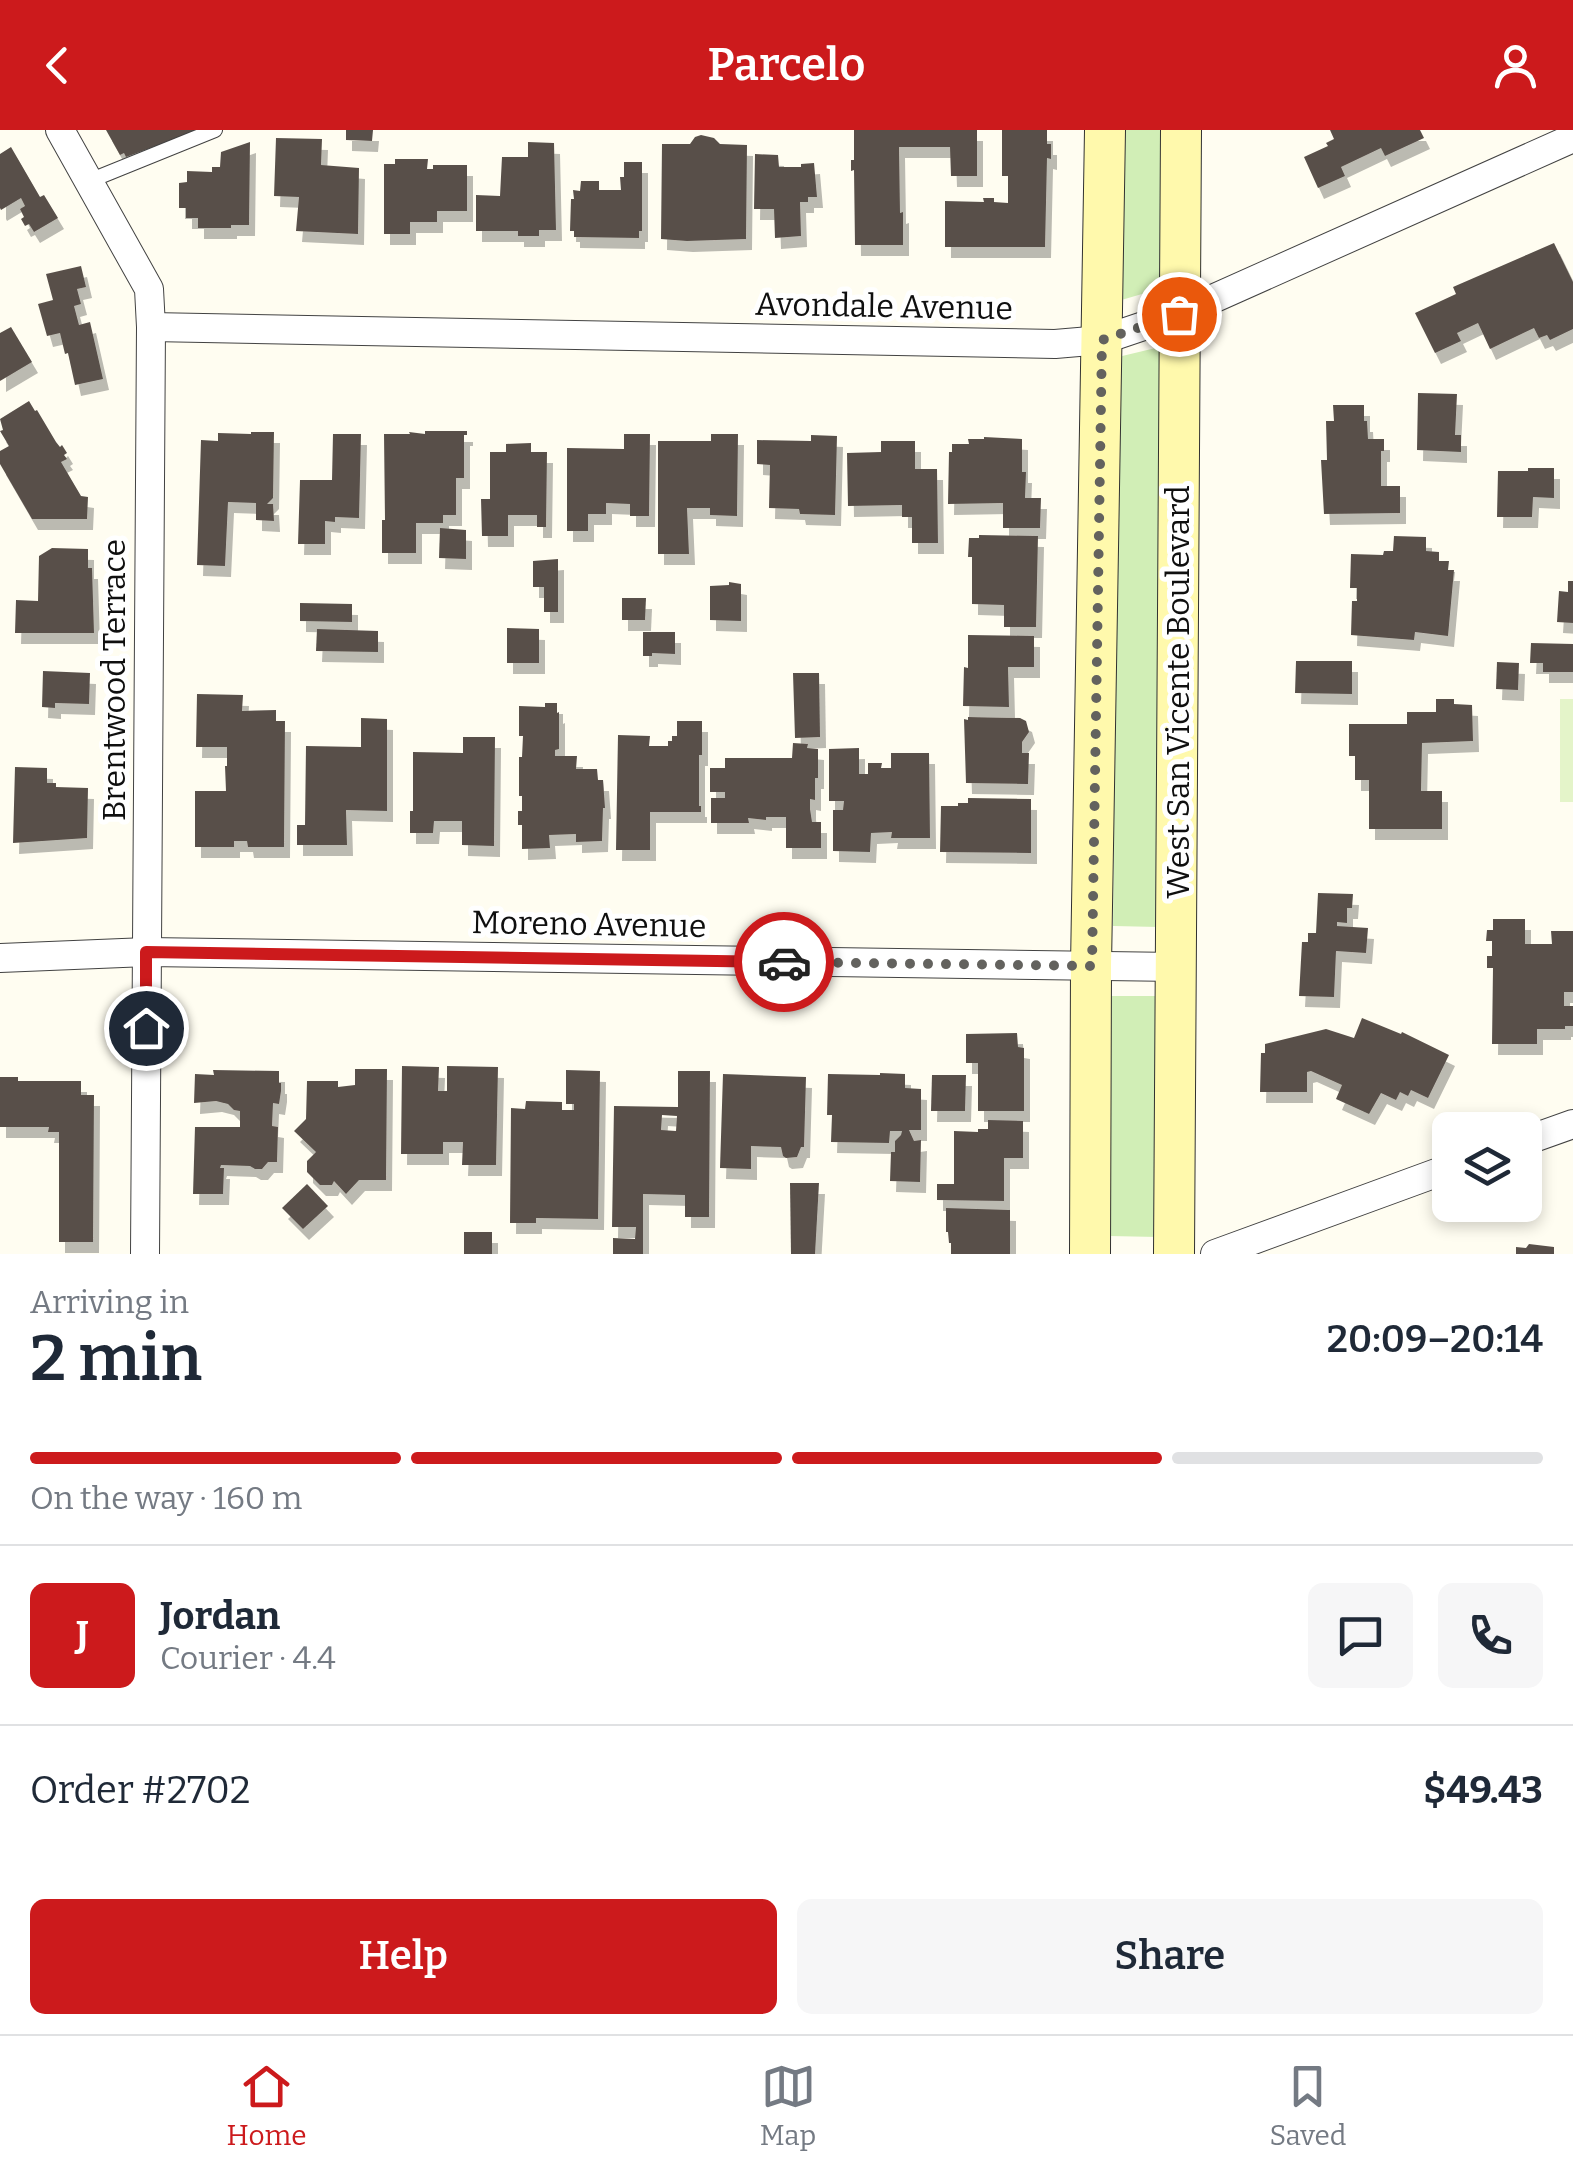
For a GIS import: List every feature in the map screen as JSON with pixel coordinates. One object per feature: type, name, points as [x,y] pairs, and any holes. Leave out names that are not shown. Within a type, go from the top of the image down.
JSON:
[{"type":"main road","points":[[1090,1254],[1104,130]]},
{"type":"main road","name":"West San Vicente Boulevard","points":[[1174,1254],[1181,130]]},
{"type":"street","name":"Brentwood Terrace","points":[[60,130],[150,289],[145,1254]]},
{"type":"street","name":"Avondale Avenue","points":[[151,327],[1036,344],[1102,340],[1179,314],[1573,138]]},
{"type":"street","name":"Moreno Avenue","points":[[0,958],[146,952],[1176,967]]},
{"type":"street","points":[[1542,1135],[1573,1124]]},
{"type":"street","points":[[1216,1254],[1432,1175]]},
{"type":"lane","points":[[89,181],[216,130]]},
{"type":"green space","points":[[1119,130],[1168,130],[1166,287],[1118,301]]},
{"type":"green space","points":[[1164,346],[1159,927],[1113,926],[1118,357]]},
{"type":"green space","points":[[1560,699],[1573,699],[1573,802],[1560,802]]},
{"type":"green space","points":[[1111,996],[1160,996],[1158,1237],[1109,1236]]},
{"type":"building","points":[[106,130],[199,130],[126,157],[124,153],[120,155]]},
{"type":"building","points":[[346,130],[373,130],[372,141],[346,140]]},
{"type":"building","points":[[854,130],[977,130],[977,176],[951,176],[950,147],[899,147],[903,245],[855,245],[854,170],[851,171]]},
{"type":"building","points":[[1002,130],[1047,130],[1051,159],[1047,158],[1045,247],[945,247],[945,201],[984,202],[983,198],[994,198],[994,202],[1008,203],[1008,176],[1002,176]]},
{"type":"building","points":[[1330,130],[1420,130],[1424,138],[1385,156],[1381,148],[1341,167],[1345,176],[1318,188],[1304,157],[1328,146],[1326,143],[1334,139]]},
{"type":"building","points":[[701,135],[720,144],[747,145],[746,239],[661,239],[662,144],[690,144]]},
{"type":"building","points":[[276,138],[322,139],[321,165],[359,168],[358,234],[296,231],[299,197],[274,196]]},
{"type":"building","points":[[250,142],[249,225],[198,228],[198,218],[186,218],[186,208],[179,208],[179,183],[187,182],[187,171],[212,172],[212,167],[220,167],[221,152]]},
{"type":"building","points":[[528,142],[554,143],[556,230],[539,230],[539,236],[518,236],[518,231],[476,231],[476,195],[500,196],[502,157],[528,157]]},
{"type":"building","points":[[11,147],[40,197],[44,195],[58,218],[34,232],[21,219],[24,217],[20,209],[25,206],[21,198],[0,208],[0,154]]},
{"type":"building","points":[[755,154],[778,155],[779,167],[814,163],[817,197],[800,202],[801,236],[775,238],[774,209],[754,209]]},
{"type":"building","points":[[395,159],[428,159],[427,169],[433,169],[433,165],[467,165],[467,211],[437,211],[437,222],[410,222],[410,234],[384,234],[384,164],[395,164]]},
{"type":"building","points":[[624,162],[642,162],[639,238],[574,237],[574,231],[570,231],[573,190],[580,191],[581,181],[599,181],[599,190],[621,190]]},
{"type":"building","points":[[1554,243],[1573,282],[1573,329],[1550,340],[1547,335],[1539,338],[1534,328],[1490,349],[1478,323],[1457,333],[1461,341],[1435,353],[1415,313],[1456,294],[1453,287]]},
{"type":"building","points":[[81,266],[86,287],[77,289],[81,304],[74,306],[79,325],[90,322],[103,379],[75,385],[60,333],[47,336],[38,304],[53,300],[46,274]]},
{"type":"building","points":[[11,327],[32,362],[0,381],[0,333]]},
{"type":"building","points":[[1418,393],[1457,394],[1455,435],[1461,435],[1461,452],[1417,450]]},
{"type":"building","points":[[29,401],[67,453],[67,459],[61,462],[81,496],[88,497],[87,519],[32,519],[0,464],[0,451],[9,446],[0,431],[0,419]]},
{"type":"building","points":[[1333,405],[1364,405],[1368,439],[1384,439],[1381,486],[1400,486],[1400,513],[1324,514],[1321,460],[1327,460],[1326,421],[1334,421]]},
{"type":"building","points":[[467,431],[464,478],[456,478],[456,515],[443,515],[443,523],[416,523],[416,553],[382,553],[384,434]]},
{"type":"building","points":[[274,432],[273,498],[267,504],[273,504],[274,521],[256,520],[256,503],[228,502],[225,566],[197,565],[201,440],[218,441],[218,433]]},
{"type":"building","points":[[333,434],[361,434],[359,518],[335,517],[335,522],[325,521],[325,544],[298,544],[300,480],[332,480]]},
{"type":"building","points":[[624,434],[650,434],[649,516],[630,516],[630,504],[606,503],[606,514],[588,514],[588,531],[567,531],[567,448],[624,449]]},
{"type":"building","points":[[711,434],[738,434],[737,516],[710,515],[710,508],[687,508],[689,554],[658,554],[658,441],[711,441]]},
{"type":"building","points":[[811,435],[837,436],[835,515],[769,508],[770,465],[757,464],[757,440],[811,441]]},
{"type":"building","points":[[968,439],[1022,439],[1025,498],[1041,498],[1040,528],[1003,528],[1003,503],[948,504],[952,444],[969,444]]},
{"type":"building","points":[[881,441],[915,441],[915,469],[937,469],[938,543],[912,543],[912,517],[902,517],[902,505],[848,506],[847,453],[881,452]]},
{"type":"building","points":[[531,443],[531,452],[547,452],[546,527],[537,527],[537,515],[508,515],[508,536],[482,536],[481,499],[490,499],[490,452],[506,452],[506,444]]},
{"type":"building","points":[[1554,468],[1554,498],[1533,497],[1532,517],[1497,517],[1498,471]]},
{"type":"building","points":[[440,528],[466,530],[466,559],[439,558]]},
{"type":"building","points":[[1038,536],[1036,627],[1004,627],[1004,605],[972,604],[969,538]]},
{"type":"building","points":[[1394,536],[1426,537],[1426,551],[1439,552],[1439,561],[1449,561],[1448,570],[1454,570],[1448,636],[1415,632],[1414,640],[1351,635],[1352,601],[1357,601],[1357,588],[1350,588],[1351,554],[1383,555],[1384,551],[1393,551]]},
{"type":"building","points":[[52,548],[88,549],[94,633],[15,633],[16,600],[38,601],[39,556]]},
{"type":"building","points":[[558,559],[558,612],[544,612],[544,587],[533,587],[533,561]]},
{"type":"building","points":[[1568,581],[1573,581],[1573,623],[1557,622],[1559,591],[1568,592]]},
{"type":"building","points":[[741,584],[741,621],[710,620],[710,586]]},
{"type":"building","points":[[622,598],[646,598],[645,620],[622,620]]},
{"type":"building","points":[[300,603],[352,604],[352,622],[300,621]]},
{"type":"building","points":[[507,628],[539,629],[539,663],[507,663]]},
{"type":"building","points":[[317,629],[378,631],[378,652],[316,651]]},
{"type":"building","points":[[643,632],[675,632],[675,654],[643,656]]},
{"type":"building","points":[[968,635],[1034,636],[1034,667],[1008,667],[1009,707],[963,706]]},
{"type":"building","points":[[1531,643],[1573,644],[1573,672],[1543,672],[1543,663],[1530,663]]},
{"type":"building","points":[[1296,661],[1352,661],[1352,694],[1295,693]]},
{"type":"building","points":[[1497,662],[1519,663],[1518,690],[1496,689]]},
{"type":"building","points":[[43,671],[90,673],[89,704],[55,703],[55,708],[42,707]]},
{"type":"building","points":[[793,673],[819,673],[820,737],[795,738]]},
{"type":"building","points":[[197,694],[243,695],[242,711],[276,710],[276,721],[285,721],[284,847],[248,847],[247,841],[234,841],[234,847],[195,847],[195,791],[226,791],[227,766],[227,747],[196,747]]},
{"type":"building","points":[[1436,699],[1472,705],[1473,741],[1422,743],[1421,791],[1442,791],[1442,829],[1369,829],[1369,780],[1355,780],[1355,756],[1349,756],[1349,724],[1407,724],[1407,712],[1436,712]]},
{"type":"building","points":[[545,703],[557,703],[559,712],[559,749],[555,756],[577,756],[576,769],[597,769],[598,780],[603,780],[602,841],[576,842],[576,834],[549,835],[550,848],[522,849],[522,825],[518,825],[518,811],[522,811],[519,757],[523,736],[519,736],[519,706],[545,707]]},
{"type":"building","points":[[361,718],[387,719],[387,811],[346,810],[347,845],[297,845],[297,825],[305,825],[306,746],[361,747]]},
{"type":"building","points":[[964,719],[1026,721],[1029,732],[1022,742],[1022,753],[1029,753],[1028,784],[966,783]]},
{"type":"building","points":[[677,721],[702,721],[701,812],[650,812],[650,850],[616,850],[618,735],[650,736],[649,746],[668,746],[672,736],[677,736]]},
{"type":"building","points":[[463,737],[495,737],[494,846],[462,845],[462,821],[434,821],[433,833],[410,833],[413,752],[463,753]]},
{"type":"building","points":[[793,743],[818,749],[818,778],[810,809],[812,822],[821,822],[821,848],[786,848],[786,817],[748,818],[749,823],[711,823],[711,798],[725,798],[725,792],[710,792],[710,768],[725,768],[725,758],[792,758]]},
{"type":"building","points":[[859,748],[859,774],[868,774],[868,763],[891,768],[891,753],[929,753],[930,838],[891,838],[892,832],[871,833],[870,852],[833,851],[833,810],[843,810],[844,801],[829,801],[829,749]]},
{"type":"building","points":[[15,767],[47,768],[47,783],[56,783],[56,787],[88,788],[87,838],[13,843]]},
{"type":"building","points":[[968,798],[1031,799],[1031,853],[940,852],[941,806],[958,806],[968,803]]},
{"type":"building","points":[[1318,893],[1353,894],[1352,908],[1347,908],[1347,923],[1337,922],[1337,926],[1368,928],[1366,953],[1336,951],[1334,997],[1299,996],[1302,942],[1308,942],[1308,933],[1316,933]]},
{"type":"building","points":[[1493,919],[1525,919],[1525,944],[1552,944],[1551,931],[1573,931],[1573,992],[1564,992],[1564,1006],[1573,1006],[1573,1026],[1537,1029],[1537,1044],[1492,1044],[1493,968],[1487,968],[1487,956],[1492,956],[1492,941],[1486,941],[1487,930],[1493,930]]},
{"type":"building","points":[[1362,1018],[1449,1055],[1428,1098],[1411,1090],[1408,1096],[1400,1092],[1396,1100],[1381,1093],[1369,1114],[1336,1099],[1342,1085],[1311,1071],[1307,1072],[1307,1092],[1260,1092],[1261,1053],[1265,1053],[1265,1044],[1326,1029],[1354,1038]]},
{"type":"building","points":[[1017,1033],[1018,1047],[1024,1048],[1024,1111],[978,1111],[978,1063],[966,1063],[966,1034]]},
{"type":"building","points":[[402,1066],[439,1067],[438,1091],[447,1091],[447,1066],[498,1067],[496,1165],[462,1165],[463,1142],[443,1142],[443,1154],[401,1154]]},
{"type":"building","points":[[355,1069],[387,1069],[386,1180],[359,1180],[346,1194],[334,1181],[332,1185],[320,1185],[307,1172],[307,1161],[316,1152],[294,1131],[306,1119],[307,1081],[338,1081],[338,1087],[355,1085]]},
{"type":"building","points":[[213,1070],[279,1071],[281,1091],[279,1104],[273,1103],[272,1126],[278,1127],[277,1162],[268,1162],[262,1169],[221,1165],[223,1194],[193,1194],[195,1127],[240,1127],[240,1111],[228,1104],[194,1103],[195,1074],[214,1075]]},
{"type":"building","points":[[566,1070],[600,1071],[598,1219],[536,1218],[536,1223],[510,1223],[511,1108],[525,1109],[526,1101],[562,1102],[562,1110],[574,1110],[574,1104],[566,1104]]},
{"type":"building","points":[[678,1071],[710,1071],[709,1217],[685,1217],[685,1195],[643,1194],[643,1254],[613,1254],[613,1238],[635,1239],[636,1227],[612,1227],[614,1106],[678,1107]],"holes":[[[662,1115],[677,1116],[676,1131],[661,1130]]]},
{"type":"building","points":[[723,1074],[806,1077],[804,1147],[797,1157],[786,1158],[781,1147],[751,1146],[751,1169],[720,1168]]},
{"type":"building","points":[[828,1074],[905,1074],[905,1088],[921,1089],[921,1130],[909,1130],[914,1141],[921,1140],[920,1182],[890,1181],[891,1152],[895,1152],[895,1141],[902,1131],[890,1131],[889,1143],[831,1142]]},
{"type":"building","points":[[932,1075],[966,1075],[965,1111],[931,1111]]},
{"type":"building","points":[[0,1077],[18,1077],[18,1081],[81,1081],[81,1095],[94,1095],[93,1242],[59,1242],[59,1132],[48,1132],[49,1127],[0,1127]]},
{"type":"building","points":[[988,1120],[1023,1121],[1023,1158],[1004,1158],[1004,1201],[937,1200],[937,1184],[954,1184],[954,1131],[988,1129]]},
{"type":"building","points":[[790,1183],[819,1183],[815,1254],[791,1254]]},
{"type":"building","points":[[307,1184],[328,1206],[303,1229],[282,1208]]},
{"type":"building","points":[[946,1208],[1010,1210],[1010,1254],[951,1254]]},
{"type":"building","points":[[464,1232],[492,1232],[492,1254],[464,1254]]},
{"type":"building","points":[[1529,1244],[1554,1247],[1554,1254],[1516,1254],[1516,1247],[1526,1248]]},
{"type":"way so far","points":[[784,962],[1092,966],[1102,340],[1179,314]]},
{"type":"route","points":[[146,1028],[146,952],[784,962]]}]
